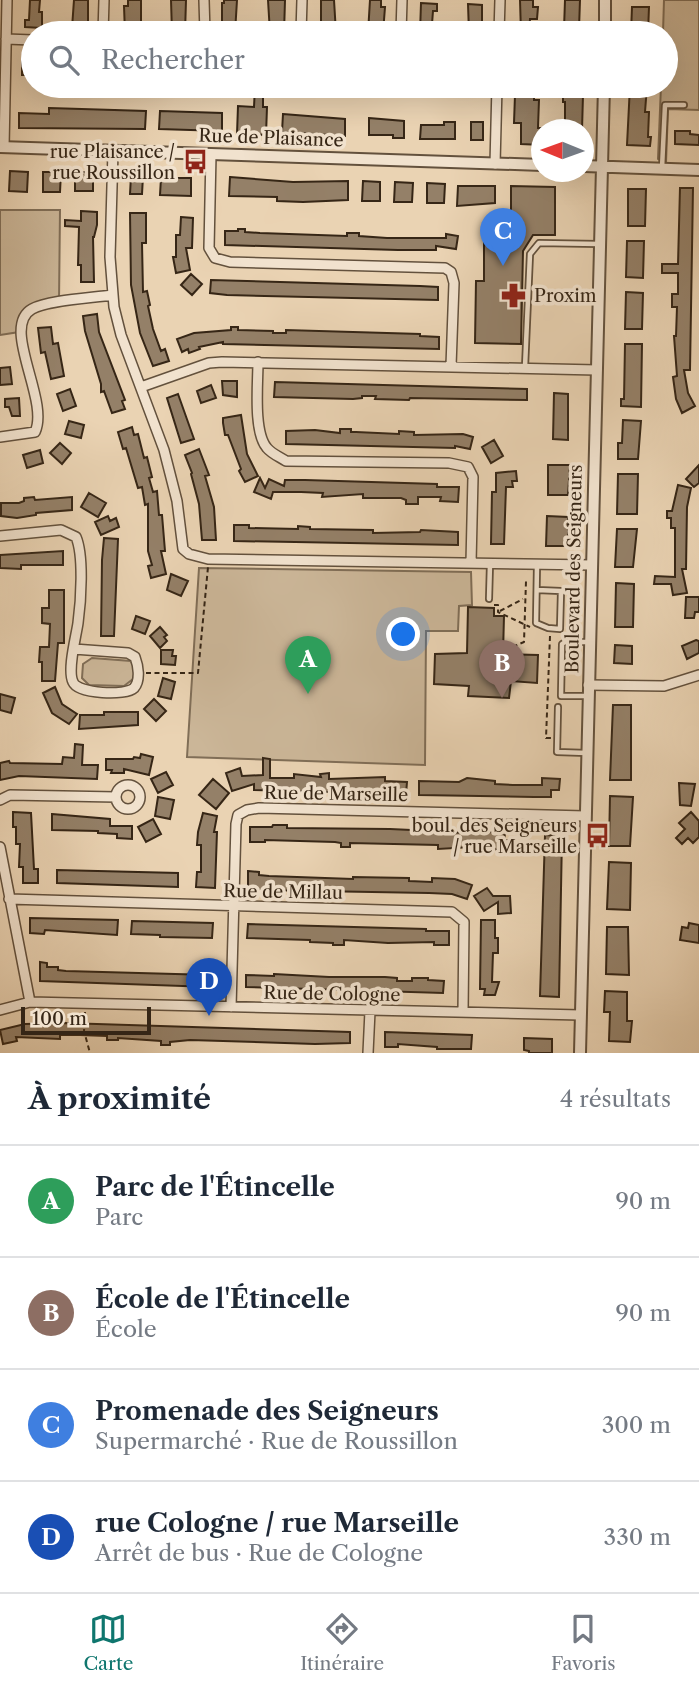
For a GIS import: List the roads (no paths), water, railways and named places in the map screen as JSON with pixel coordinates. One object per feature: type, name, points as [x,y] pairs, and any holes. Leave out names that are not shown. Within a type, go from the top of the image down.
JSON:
[{"type":"street","points":[[2,147],[7,0]]},
{"type":"street","points":[[103,21],[104,0]]},
{"type":"street","points":[[204,0],[205,21]]},
{"type":"street","points":[[301,21],[302,0]]},
{"type":"street","points":[[401,21],[402,0]]},
{"type":"street","points":[[499,21],[500,0]]},
{"type":"street","points":[[605,21],[606,0]]},
{"type":"street","points":[[6,39],[21,40]]},
{"type":"street","points":[[495,163],[497,98]]},
{"type":"street","name":"Boulevard des Seigneurs","points":[[580,1053],[604,98]]},
{"type":"street","name":"Rue de Plaisance","points":[[2,147],[531,165]]},
{"type":"street","points":[[113,150],[110,257],[112,295],[121,335],[164,450],[177,501],[183,549],[189,554],[208,559],[592,565]]},
{"type":"street","points":[[211,154],[209,248],[215,258],[230,262],[445,268],[451,272],[454,283],[451,366]]},
{"type":"street","points":[[594,167],[699,170]]},
{"type":"street","points":[[0,437],[35,432],[38,424],[38,405],[19,338],[24,316],[30,309],[43,305],[112,295]]},
{"type":"street","points":[[258,362],[258,416],[266,447],[286,461],[449,463],[468,467],[472,477],[471,563]]},
{"type":"street","points":[[141,387],[209,363],[597,370]]},
{"type":"street","points":[[0,536],[61,530],[76,537],[80,547],[80,603],[74,649],[72,682],[78,688],[89,692],[127,692],[134,688],[138,673],[135,657],[128,653],[74,649]]},
{"type":"street","points":[[588,690],[664,686],[699,675]]},
{"type":"street","points":[[0,800],[9,795],[116,797]]},
{"type":"street","name":"Rue de Marseille","points":[[231,1007],[236,824],[238,815],[247,810],[272,808],[585,816]]},
{"type":"street","points":[[0,847],[30,1002]]},
{"type":"street","name":"Rue de Millau","points":[[9,900],[452,912],[464,922],[463,1012]]},
{"type":"street","name":"Rue de Cologne","points":[[0,1010],[30,1002],[580,1015]]},
{"type":"street","points":[[368,1053],[370,1011]]},
{"type":"lane","points":[[662,169],[665,104],[684,105]]},
{"type":"lane","points":[[525,368],[530,254],[540,243],[600,244]]},
{"type":"lane","points":[[490,563],[490,601]]},
{"type":"lane","points":[[537,564],[536,623],[560,629],[561,591],[537,590]]},
{"type":"lane","points":[[588,690],[561,695],[562,644],[589,642]]},
{"type":"lane","points":[[558,707],[557,752],[587,753]]},
{"type":"place","name":"rue Plaisance / rue Roussillon","points":[[195,162]]},
{"type":"place","name":"Promenade des Seigneurs","points":[[503,266]]},
{"type":"place","name":"Proxim","points":[[514,296]]},
{"type":"place","name":"Parc de l'Étincelle","points":[[308,694]]},
{"type":"place","name":"École de l'Étincelle","points":[[502,698]]},
{"type":"place","name":"boul. des Seigneurs / rue Marseille","points":[[597,836]]},
{"type":"place","name":"rue Cologne / rue Marseille","points":[[209,1016]]}]
